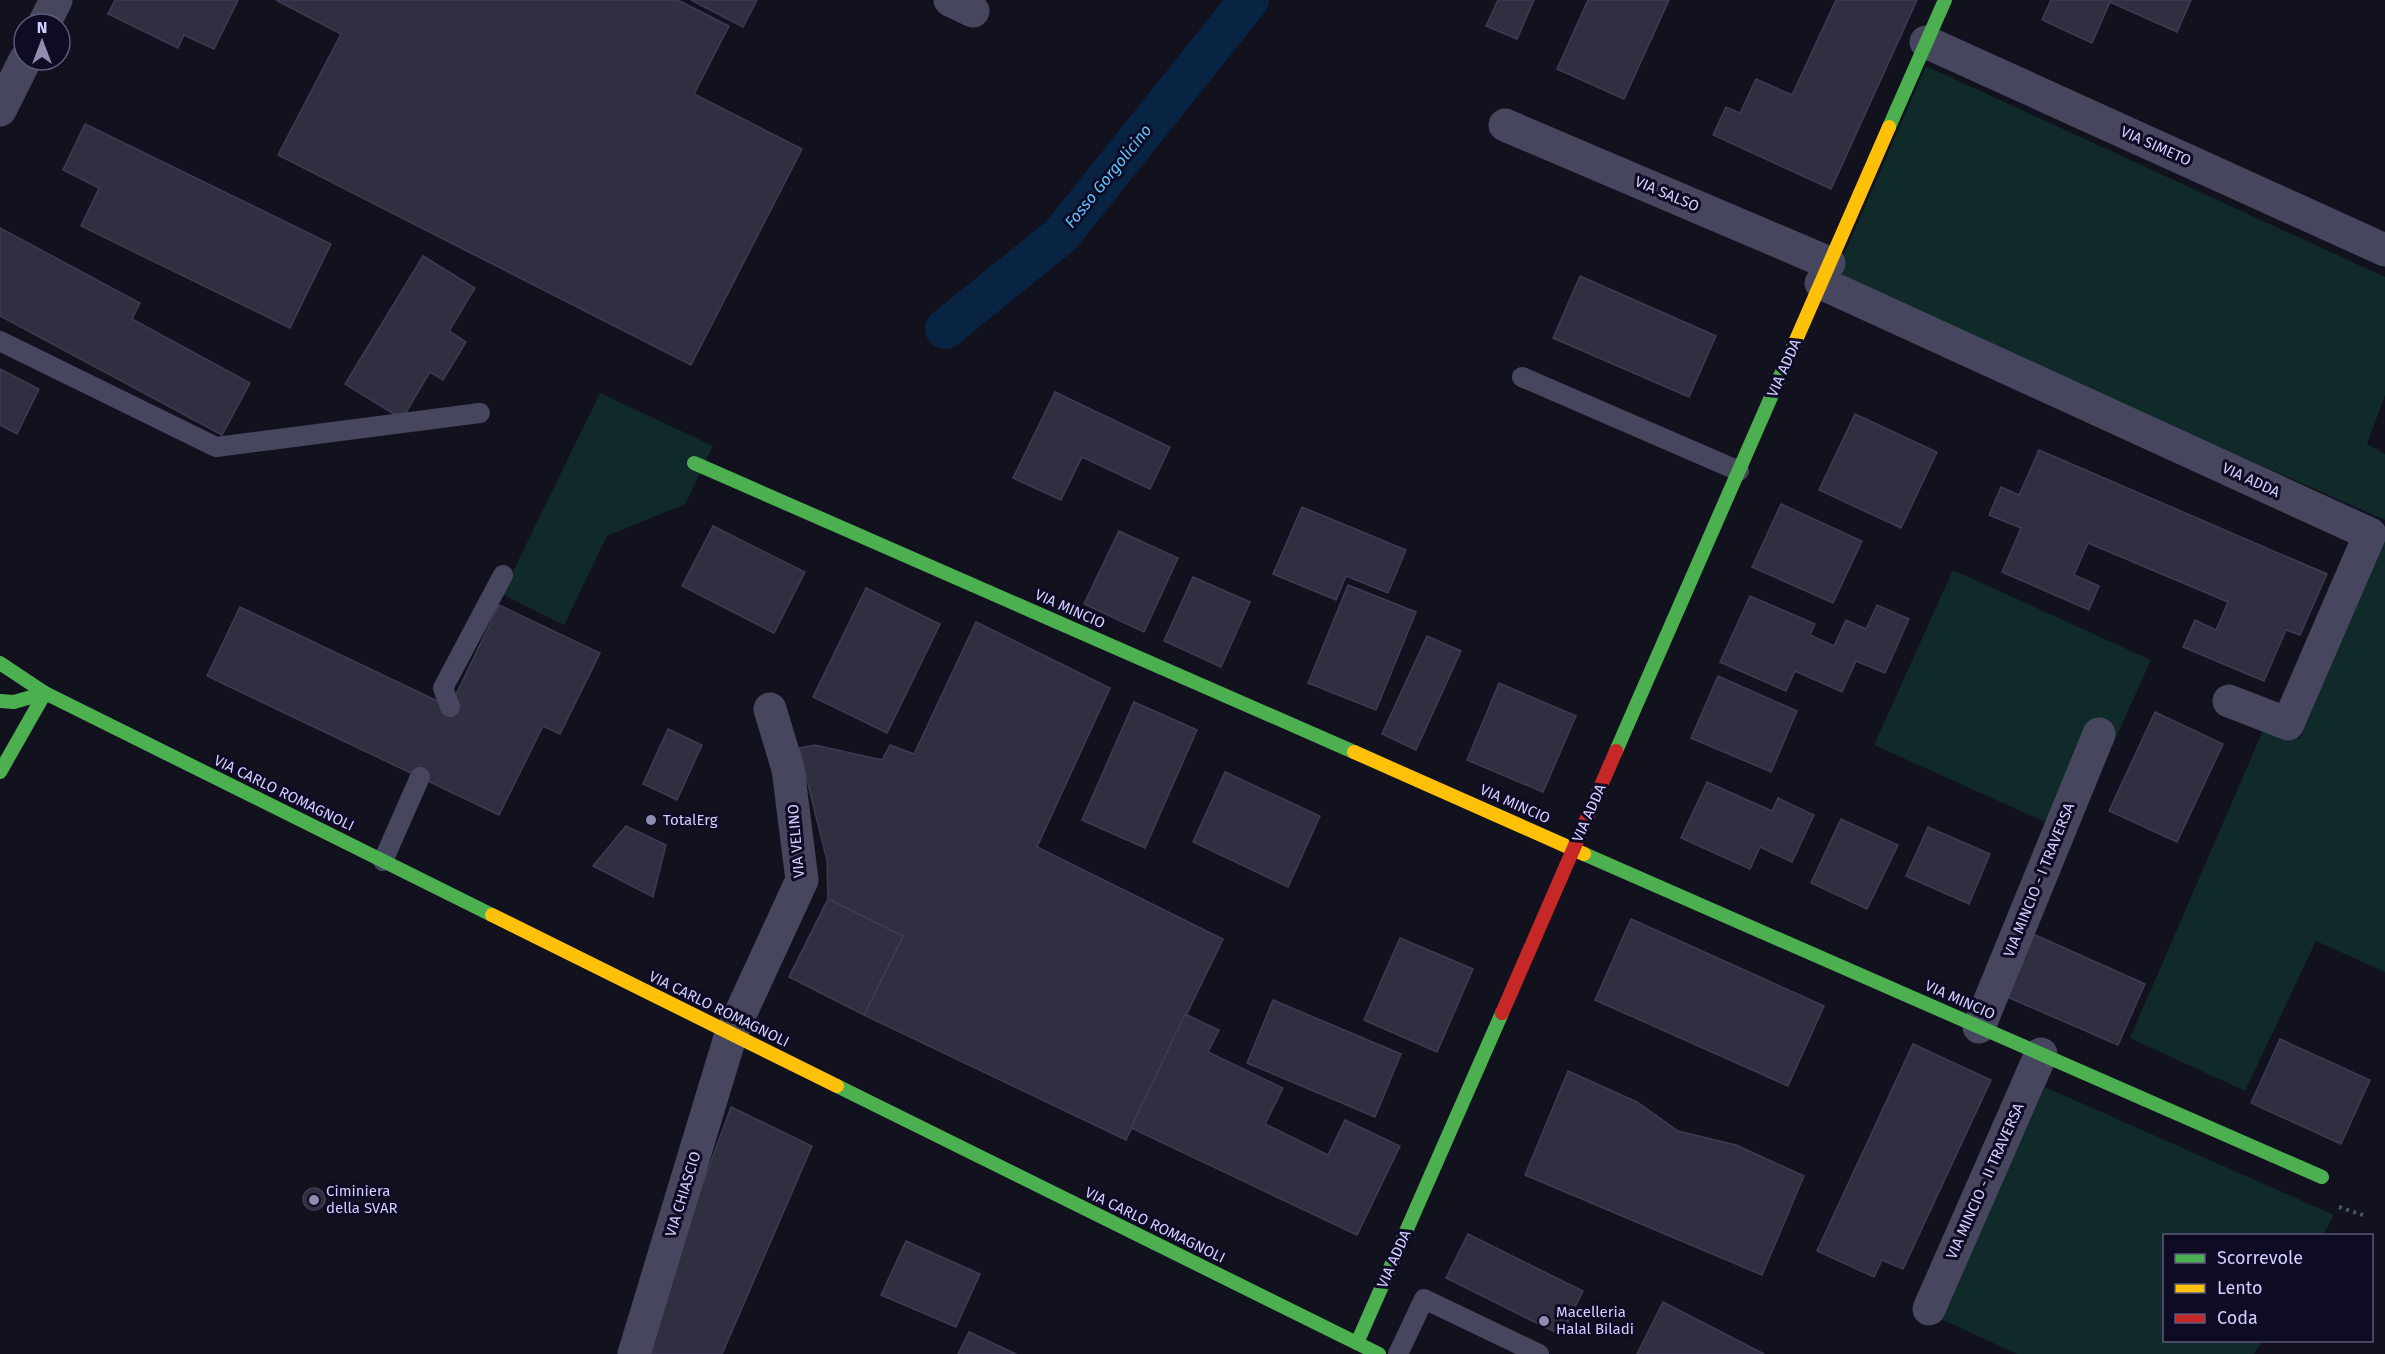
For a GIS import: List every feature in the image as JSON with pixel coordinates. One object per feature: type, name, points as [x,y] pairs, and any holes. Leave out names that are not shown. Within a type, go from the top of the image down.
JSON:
[{"type":"street","name":"VIA ADDA","points":[[1357,1343],[1945,0]]},
{"type":"street","name":"VIA SIMETO","points":[[1926,42],[2385,250]]},
{"type":"street","points":[[0,110],[19,72]]},
{"type":"street","name":"VIA SALSO","points":[[1505,125],[1825,273]]},
{"type":"street","name":"VIA ADDA","points":[[1825,273],[2370,534],[2288,724],[2229,701]]},
{"type":"street","name":"VIA MINCIO","points":[[694,463],[2322,1177]]},
{"type":"street","name":"VIA CARLO ROMAGNOLI","points":[[0,663],[45,693],[1379,1354]]},
{"type":"street","points":[[0,701],[14,702],[45,693]]},
{"type":"street","points":[[0,772],[45,693]]},
{"type":"street","name":"VIA VELINO","points":[[732,1034],[802,880],[788,769],[770,709]]},
{"type":"street","name":"VIA MINCIO - I TRAVERSA","points":[[1979,1027],[2099,734]]},
{"type":"street","name":"VIA CHIASCIO","points":[[634,1354],[732,1034]]},
{"type":"street","name":"VIA MINCIO - II TRAVERSA","points":[[1929,1309],[2041,1054]]},
{"type":"lane","points":[[0,341],[216,447],[480,413]]},
{"type":"lane","points":[[1522,377],[1739,471]]},
{"type":"lane","points":[[450,707],[443,688],[503,576]]},
{"type":"lane","points":[[383,861],[420,777]]},
{"type":"lane","points":[[1398,1354],[1424,1299],[1539,1354]]},
{"type":"path","points":[[2334,1205],[2363,1215]]},
{"type":"green space","points":[[1926,66],[2385,277],[2385,395],[2367,444],[2385,454],[2385,520],[1834,277]]},
{"type":"green space","points":[[600,393],[713,446],[685,504],[607,536],[564,625],[502,594]]},
{"type":"green space","points":[[2385,538],[2385,972],[2316,941],[2245,1091],[2130,1038],[2265,726],[2300,739]]},
{"type":"green space","points":[[1953,570],[2151,660],[2072,834],[1874,745]]},
{"type":"green space","points":[[2045,1087],[2334,1215],[2324,1234],[2163,1234],[2163,1342],[2261,1342],[2254,1354],[2017,1354],[1941,1319]]},
{"type":"building","points":[[115,0],[238,0],[214,49],[184,35],[178,48],[108,14]]},
{"type":"building","points":[[276,0],[678,0],[729,26],[694,94],[802,149],[691,365],[278,155],[341,34]]},
{"type":"building","points":[[691,0],[757,0],[743,27]]},
{"type":"building","points":[[1498,0],[1534,0],[1517,39],[1486,26]]},
{"type":"building","points":[[1588,0],[1669,0],[1624,99],[1557,69]]},
{"type":"building","points":[[1836,0],[1917,0],[1831,189],[1713,135],[1726,107],[1740,113],[1756,79],[1792,95]]},
{"type":"building","points":[[2051,0],[2191,0],[2177,32],[2110,2],[2092,43],[2042,20]]},
{"type":"building","points":[[85,124],[331,244],[290,328],[81,226],[99,188],[63,170]]},
{"type":"building","points":[[0,228],[140,303],[132,319],[250,383],[222,435],[0,316]]},
{"type":"building","points":[[423,256],[475,288],[449,331],[466,342],[443,380],[430,372],[402,419],[345,384]]},
{"type":"building","points":[[1580,276],[1716,336],[1689,397],[1553,338]]},
{"type":"building","points":[[0,369],[39,389],[17,434],[0,425]]},
{"type":"building","points":[[1055,392],[1170,447],[1150,489],[1082,457],[1061,500],[1013,478]]},
{"type":"building","points":[[1855,414],[1937,452],[1901,528],[1819,490]]},
{"type":"building","points":[[2039,450],[2327,574],[2300,635],[2286,630],[2264,681],[2183,647],[2195,620],[2216,630],[2228,602],[2088,543],[2074,575],[2099,586],[2089,610],[2002,572],[2021,528],[1989,515],[2001,487],[2019,495]]},
{"type":"building","points":[[1781,504],[1862,541],[1833,603],[1752,567]]},
{"type":"building","points":[[1302,507],[1406,550],[1388,593],[1346,576],[1336,600],[1273,574]]},
{"type":"building","points":[[713,526],[805,572],[774,633],[682,586]]},
{"type":"building","points":[[1119,531],[1178,558],[1144,632],[1084,604]]},
{"type":"building","points":[[1193,577],[1250,602],[1221,667],[1164,641]]},
{"type":"building","points":[[1348,585],[1416,612],[1376,710],[1308,683]]},
{"type":"building","points":[[866,588],[940,624],[887,733],[813,697]]},
{"type":"building","points":[[1750,596],[1815,624],[1810,635],[1834,646],[1846,620],[1866,629],[1877,605],[1909,619],[1885,673],[1856,661],[1842,692],[1795,671],[1786,691],[1720,662]]},
{"type":"building","points":[[499,605],[600,653],[560,734],[543,726],[499,815],[207,676],[240,607],[450,707]]},
{"type":"building","points":[[976,622],[1110,688],[1037,847],[1223,939],[1126,1140],[864,1015],[903,936],[828,899],[827,860],[799,748],[815,745],[882,760],[890,745],[914,754]]},
{"type":"building","points":[[1427,636],[1461,651],[1416,750],[1382,734]]},
{"type":"building","points":[[1718,676],[1797,711],[1771,772],[1691,738]]},
{"type":"building","points":[[1499,683],[1576,716],[1543,792],[1467,760]]},
{"type":"building","points":[[1134,702],[1197,730],[1145,848],[1082,820]]},
{"type":"building","points":[[2155,712],[2223,744],[2177,842],[2109,811]]},
{"type":"building","points":[[668,729],[702,745],[677,800],[643,784]]},
{"type":"building","points":[[1225,772],[1320,816],[1288,887],[1193,842]]},
{"type":"building","points":[[1707,782],[1772,811],[1778,798],[1814,815],[1792,862],[1760,847],[1750,869],[1681,838]]},
{"type":"building","points":[[1841,819],[1898,845],[1867,909],[1811,883]]},
{"type":"building","points":[[626,826],[666,845],[653,897],[593,866]]},
{"type":"building","points":[[1928,827],[1990,854],[1969,904],[1906,876]]},
{"type":"building","points":[[828,899],[903,936],[864,1015],[789,977]]},
{"type":"building","points":[[1631,919],[1824,1006],[1788,1086],[1595,1000]]},
{"type":"building","points":[[2033,934],[2145,984],[2118,1045],[2005,996]]},
{"type":"building","points":[[1400,938],[1473,969],[1437,1052],[1364,1020]]},
{"type":"building","points":[[1273,1000],[1401,1054],[1375,1117],[1247,1063]]},
{"type":"building","points":[[1185,1014],[1219,1030],[1208,1052],[1283,1088],[1265,1124],[1328,1155],[1345,1120],[1400,1146],[1357,1235],[1131,1128]]},
{"type":"building","points":[[2280,1039],[2370,1080],[2341,1144],[2251,1103]]},
{"type":"building","points":[[1913,1044],[1991,1080],[1903,1269],[1882,1260],[1874,1277],[1817,1251]]},
{"type":"building","points":[[1568,1071],[1637,1102],[1678,1131],[1736,1145],[1804,1176],[1762,1275],[1525,1175]]},
{"type":"building","points":[[731,1107],[812,1146],[722,1354],[648,1354],[699,1194]]},
{"type":"building","name":"Ciminiera della SVAR","points":[[314,1188],[322,1191],[325,1199],[322,1207],[314,1210],[306,1207],[303,1199],[306,1191]]},
{"type":"building","points":[[1468,1234],[1583,1291],[1561,1335],[1446,1278]]},
{"type":"building","points":[[906,1241],[980,1274],[956,1327],[881,1295]]},
{"type":"building","points":[[1663,1302],[1764,1354],[1637,1354]]},
{"type":"building","points":[[969,1332],[1016,1354],[958,1354]]},
{"type":"waterway","name":"Fosso Gorgolicino","points":[[945,329],[1061,235],[1249,0]]},
{"type":"traffic: fast","points":[[1889,127],[1945,0]]},
{"type":"traffic: fast","points":[[1616,751],[1796,340]]},
{"type":"traffic: fast","points":[[694,463],[1354,752]]},
{"type":"traffic: fast","points":[[0,663],[45,693],[492,915]]},
{"type":"traffic: fast","points":[[0,701],[14,702],[45,693]]},
{"type":"traffic: fast","points":[[0,772],[45,693]]},
{"type":"traffic: fast","points":[[1584,854],[2322,1177]]},
{"type":"traffic: fast","points":[[1357,1343],[1502,1013]]},
{"type":"traffic: fast","points":[[837,1086],[1379,1354]]},
{"type":"traffic: slow","points":[[1796,340],[1889,127]]},
{"type":"traffic: slow","points":[[1354,752],[1584,854]]},
{"type":"traffic: slow","points":[[492,915],[837,1086]]},
{"type":"traffic: jam","points":[[1502,1013],[1616,751]]},
{"type":"place","name":"TotalErg","points":[[651,820]]},
{"type":"place","name":"Ciminiera della SVAR","points":[[314,1200]]},
{"type":"place","name":"Macelleria Halal Biladi","points":[[1544,1321]]}]
